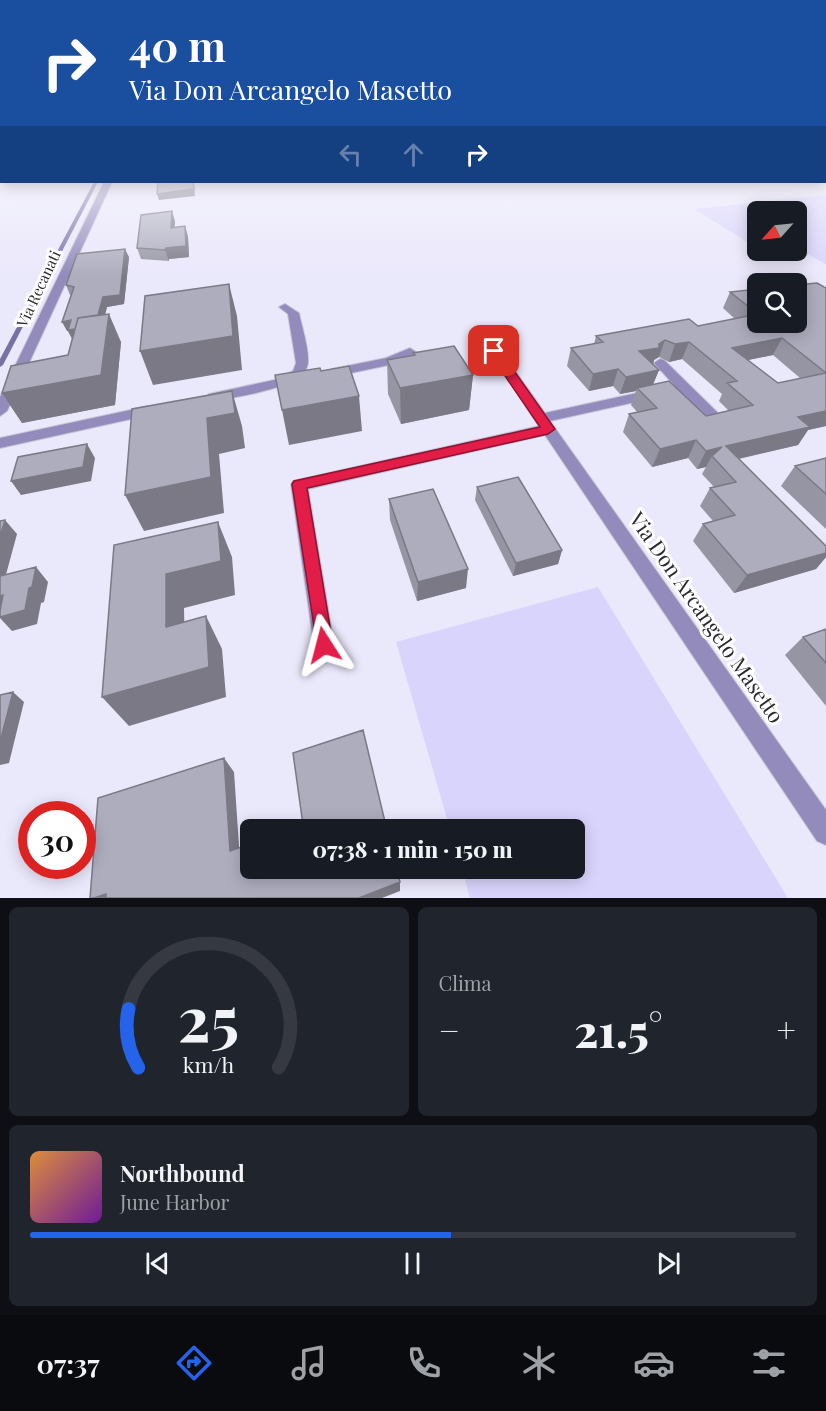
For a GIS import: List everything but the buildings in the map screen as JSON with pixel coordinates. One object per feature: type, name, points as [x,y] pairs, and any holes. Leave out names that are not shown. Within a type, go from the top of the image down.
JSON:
[{"type":"street","name":"Via Recanati","points":[[0,411],[102,194]]},
{"type":"street","points":[[285,307],[293,313],[302,363],[309,374]]},
{"type":"street","name":"Via Don Arcangelo Masetto","points":[[494,351],[826,832]]},
{"type":"street","points":[[198,401],[309,374],[390,361],[410,352]]},
{"type":"street","points":[[660,363],[712,415]]},
{"type":"street","points":[[324,645],[299,484],[545,424],[684,387]]},
{"type":"street","points":[[0,443],[163,408]]},
{"type":"shaded area","points":[[826,195],[826,264],[807,254],[807,201],[769,201]]},
{"type":"shaded area","points":[[747,203],[747,242],[694,209]]},
{"type":"shaded area","points":[[598,587],[788,898],[470,898],[465,879],[585,879],[585,819],[447,819],[396,642]]},
{"type":"waterway","points":[[0,365],[90,194]]},
{"type":"route","points":[[324,645],[299,484],[548,429],[494,351]]}]
